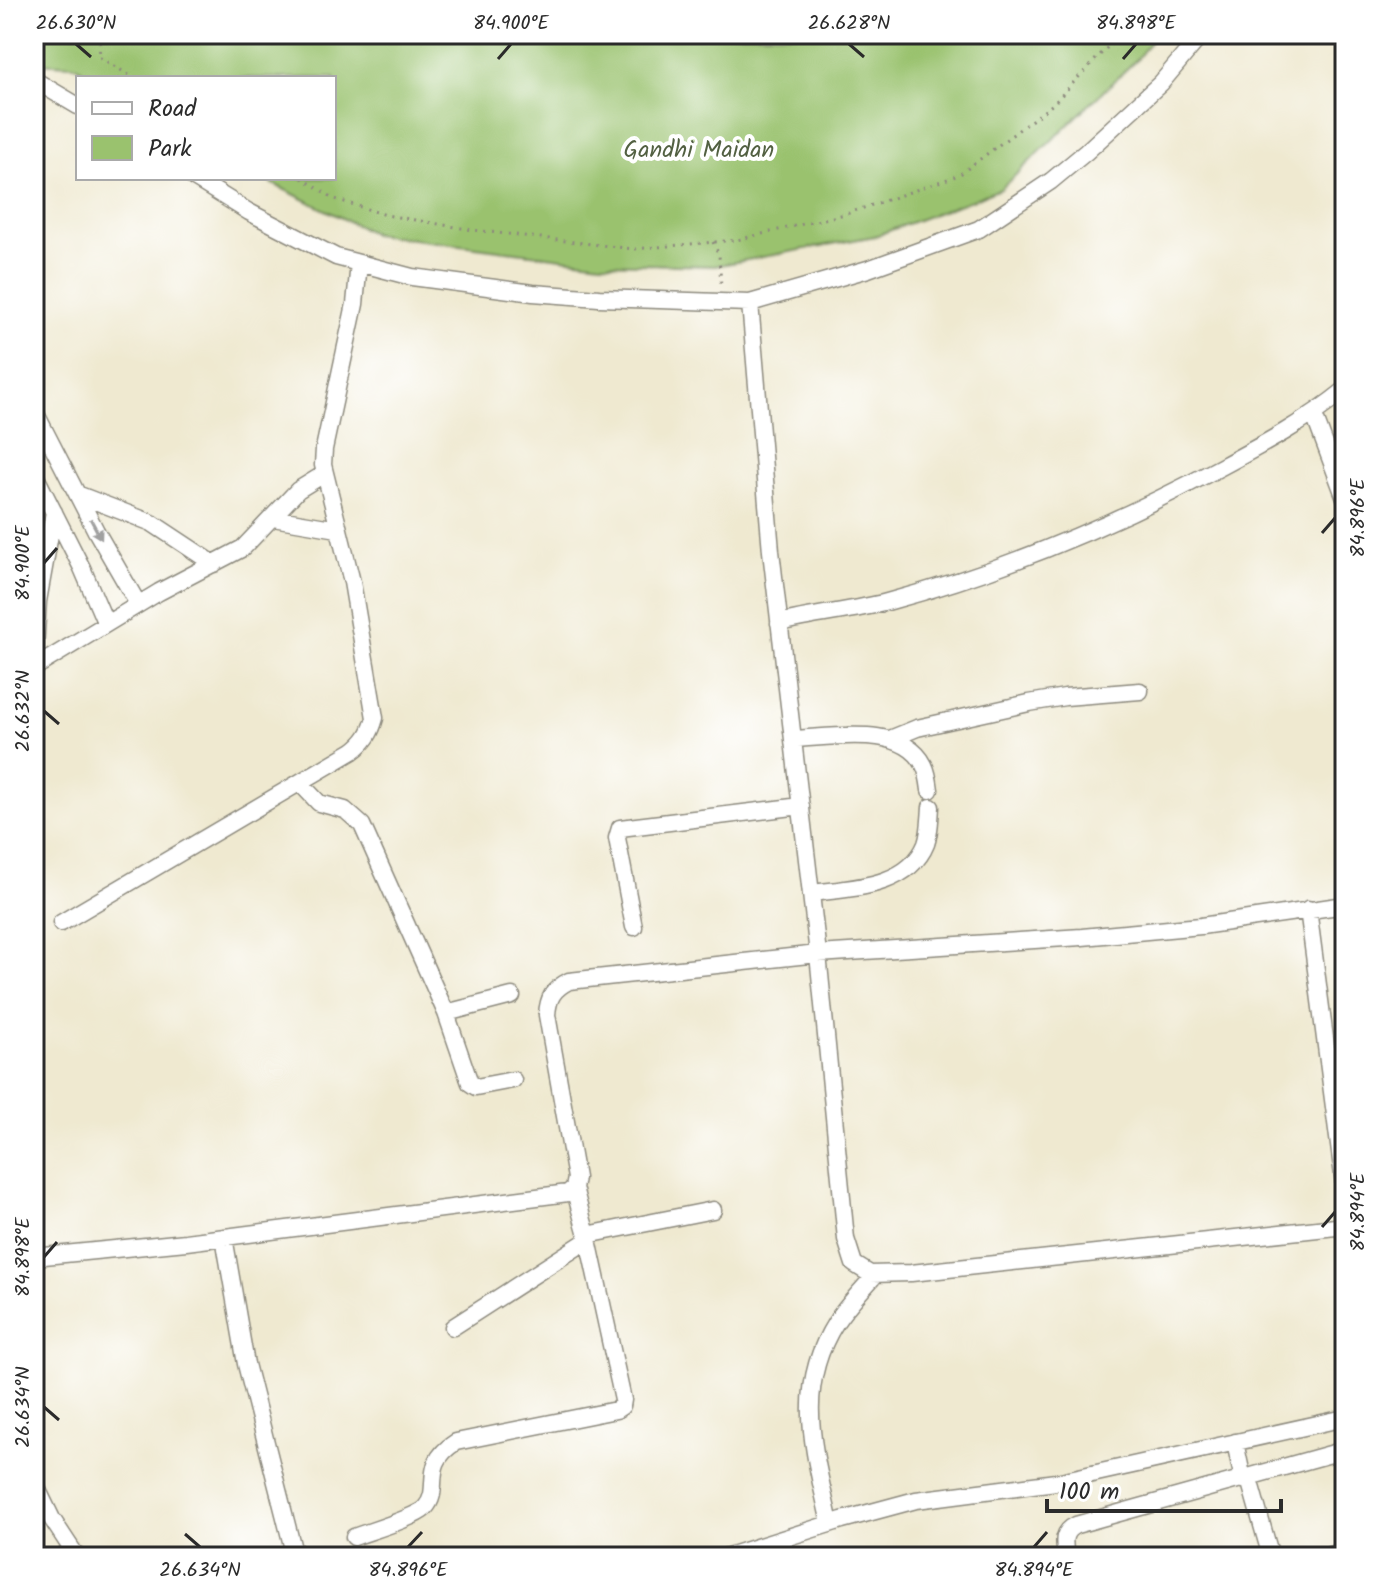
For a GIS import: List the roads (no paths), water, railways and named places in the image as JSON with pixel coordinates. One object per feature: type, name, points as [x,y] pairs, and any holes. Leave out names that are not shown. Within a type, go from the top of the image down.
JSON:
[{"type":"street","points":[[197,180],[336,257],[446,283],[613,299],[750,303],[868,269],[979,229],[1051,181],[1086,152],[1161,83],[1202,34]]},
{"type":"street","points":[[34,80],[76,105]]},
{"type":"street","points":[[61,923],[300,783],[362,744],[372,729],[375,718],[352,582],[324,474],[324,449],[355,304],[359,263]]},
{"type":"street","points":[[750,303],[771,551],[812,893],[846,1239],[854,1264],[875,1275],[911,1273],[1345,1226]]},
{"type":"street","points":[[779,623],[884,603],[977,575],[1152,504],[1314,415],[1345,390]]},
{"type":"street","points":[[34,410],[138,604]]},
{"type":"street","points":[[1314,415],[1345,498]]},
{"type":"street","points":[[34,473],[82,568],[106,624]]},
{"type":"street","points":[[34,668],[138,604],[243,548],[298,490],[324,474]]},
{"type":"street","points":[[77,494],[152,523],[214,564]]},
{"type":"street","points":[[34,668],[38,601],[54,512]]},
{"type":"street","points":[[273,518],[338,529]]},
{"type":"street","points":[[890,739],[917,728],[1029,703],[1140,691]]},
{"type":"street","points":[[793,739],[874,736],[903,744],[923,762],[930,799],[924,849],[898,874],[870,885],[812,893]]},
{"type":"street","points":[[300,783],[319,803],[345,810],[362,825],[446,1013],[472,1085],[479,1087],[513,1080]]},
{"type":"street","points":[[634,927],[617,838],[620,828],[801,806]]},
{"type":"street","points":[[354,1537],[423,1510],[430,1500],[436,1461],[446,1448],[456,1442],[616,1410],[622,1406],[588,1237],[574,1188],[576,1178],[547,1015],[548,1002],[559,986],[584,978],[818,954],[1201,926],[1345,905]]},
{"type":"street","points":[[1308,909],[1345,1191]]},
{"type":"street","points":[[446,1013],[512,996]]},
{"type":"street","points":[[34,1257],[562,1195],[574,1188]]},
{"type":"street","points":[[453,1327],[588,1237],[713,1210]]},
{"type":"street","points":[[224,1237],[246,1364],[295,1557]]},
{"type":"street","points":[[830,1524],[809,1423],[810,1398],[824,1343],[837,1320],[875,1275]]},
{"type":"street","points":[[725,1557],[916,1500],[1056,1482],[1345,1418]]},
{"type":"street","points":[[1235,1442],[1271,1557]]},
{"type":"street","points":[[1066,1557],[1064,1537],[1076,1525],[1345,1450]]},
{"type":"street","points":[[34,1482],[52,1519],[77,1557]]},
{"type":"street","points":[[1323,1557],[1345,1551]]},
{"type":"park label","name":"Gandhi Maidan","points":[[699,149]]}]
